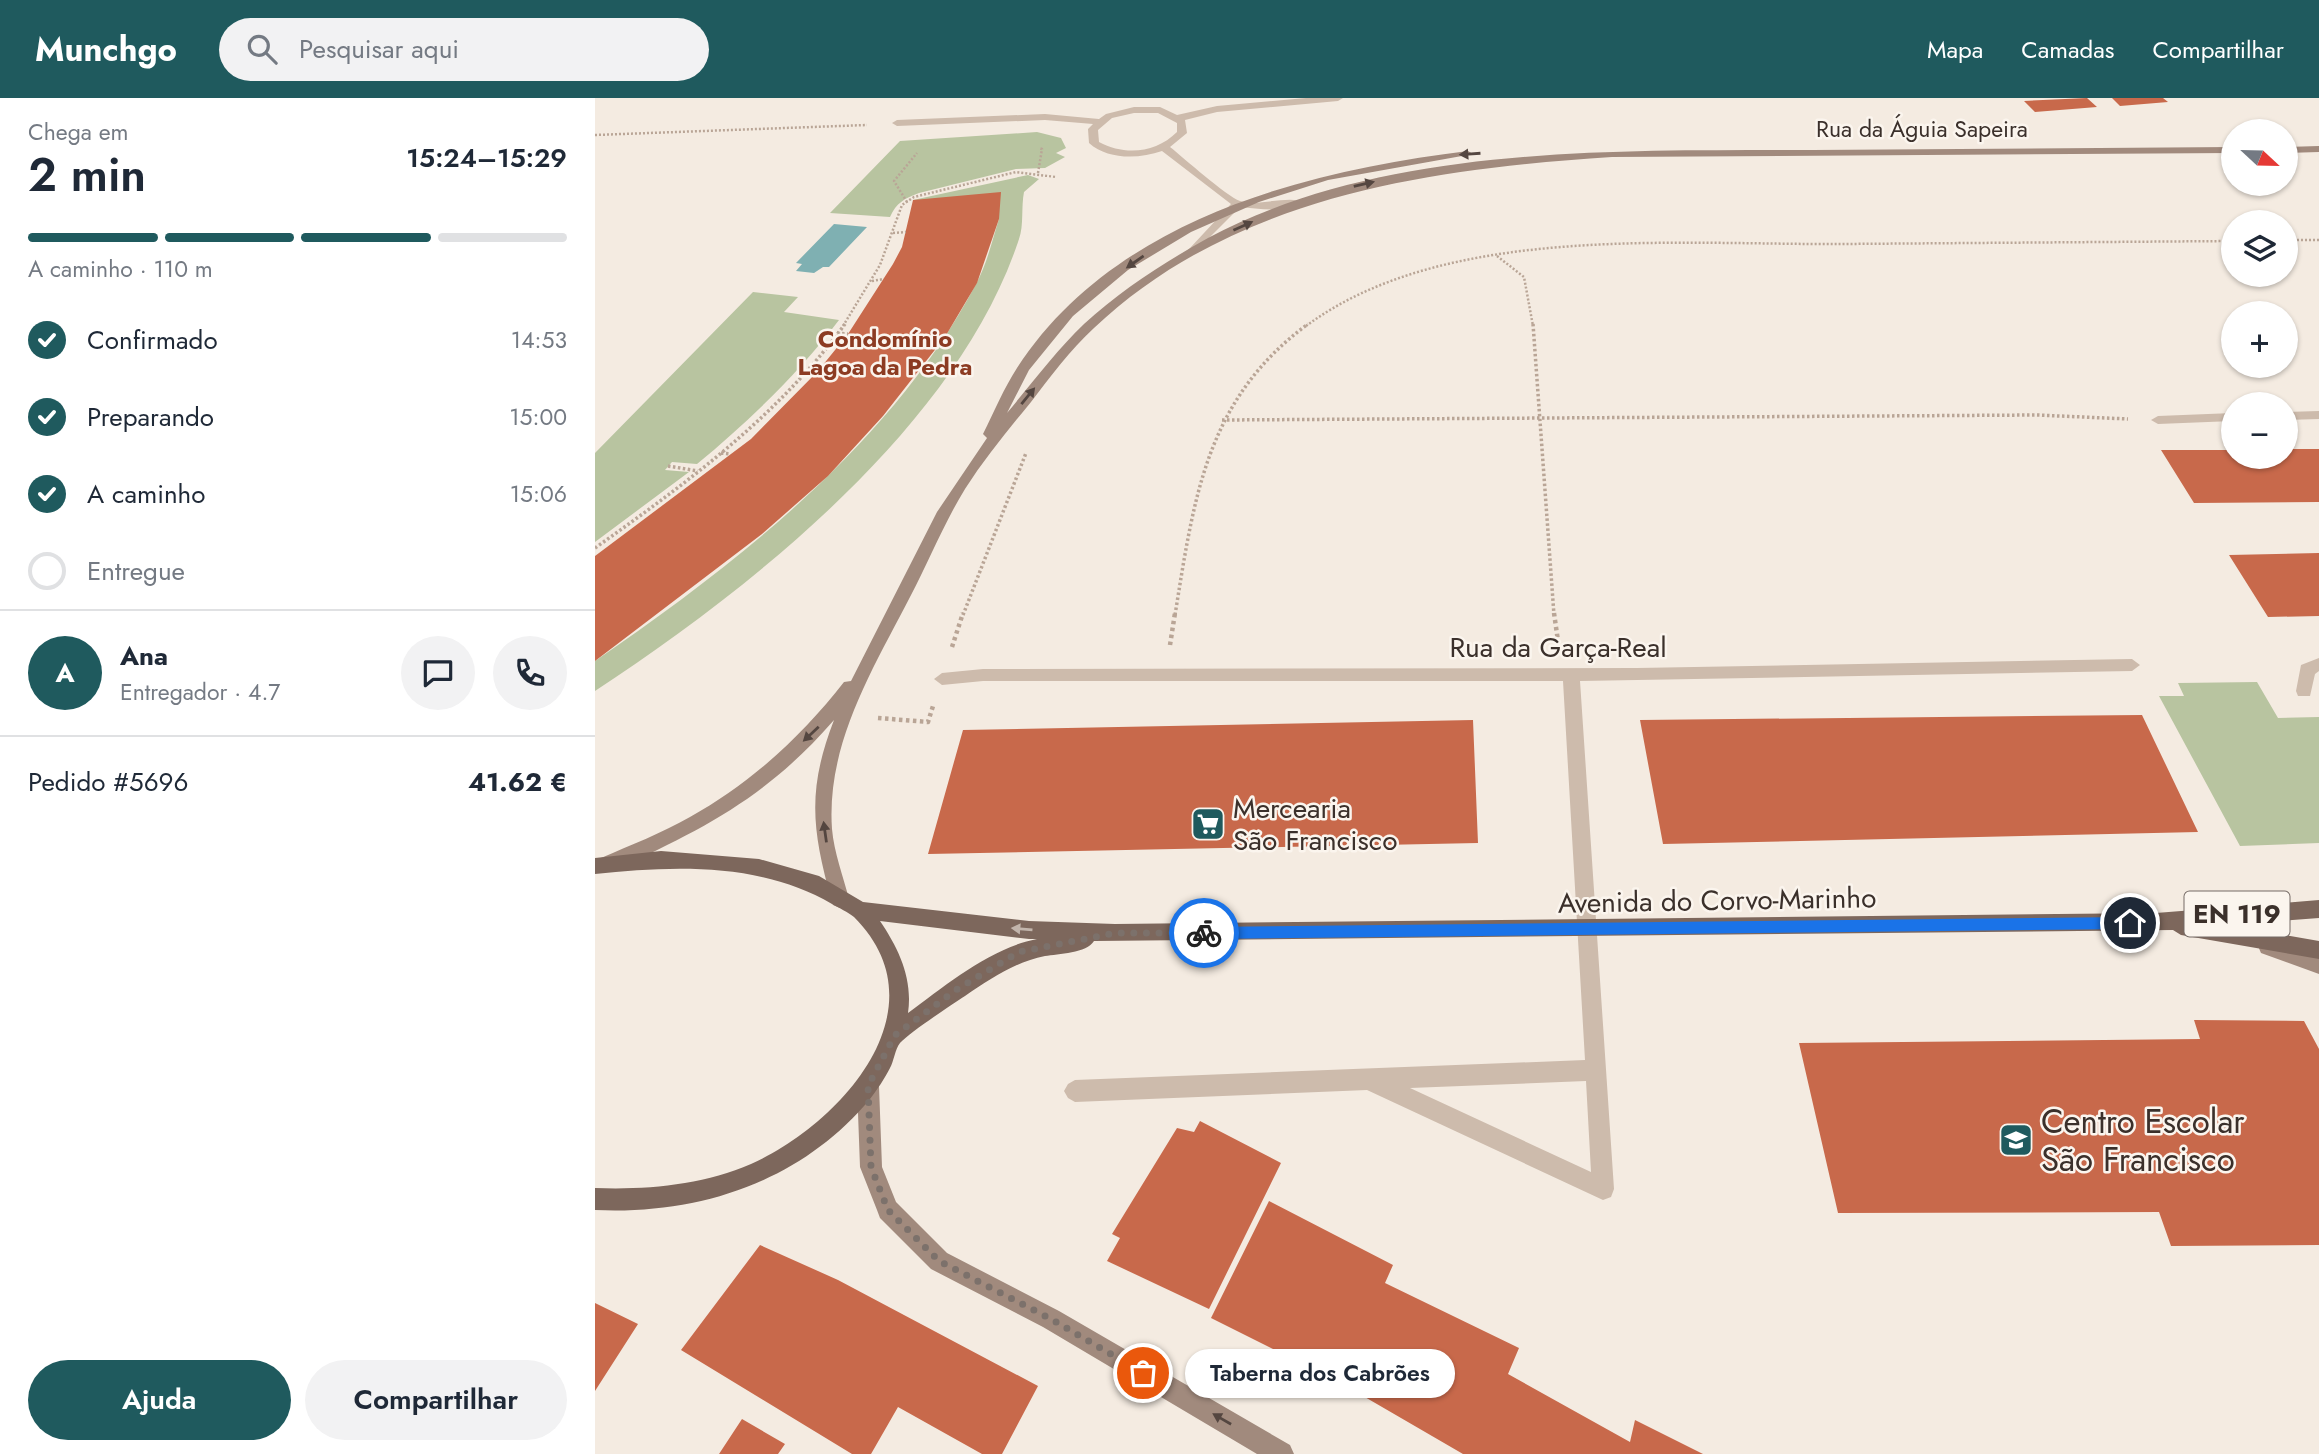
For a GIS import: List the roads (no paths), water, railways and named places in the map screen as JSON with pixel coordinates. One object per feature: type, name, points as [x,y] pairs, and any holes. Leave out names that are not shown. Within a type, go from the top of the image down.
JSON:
[{"type":"main road","points":[[595,1199],[667,1198],[741,1179],[803,1146],[840,1115],[868,1086],[895,1035],[900,999],[885,943],[860,910],[812,882],[759,867],[661,859],[601,865]]},
{"type":"main road","name":"Avenida do Corvo-Marinho","points":[[1115,933],[2156,922],[2319,909]]},
{"type":"main road","name":"EN 119","points":[[860,910],[1029,930],[1115,933]]},
{"type":"main road","name":"EN 119","points":[[2156,922],[2319,950]]},
{"type":"main road","name":"EN 119","points":[[895,1035],[956,990],[1019,952],[1115,933]]},
{"type":"street","points":[[897,123],[1045,117],[1100,122],[1134,110],[1160,110],[1178,118],[1217,109],[1338,98]]},
{"type":"street","points":[[1100,122],[1091,136],[1101,148],[1124,153],[1163,147],[1182,133],[1183,128],[1178,118]]},
{"type":"street","points":[[1163,147],[1237,204],[1299,204]]},
{"type":"street","points":[[2298,150],[2319,149]]},
{"type":"street","name":"Rua da Águia Sapeira","points":[[869,662],[958,489],[985,449],[1069,346],[1098,317],[1194,250],[1299,204],[1387,178],[1518,159],[1612,154],[2221,150]]},
{"type":"street","name":"Rua da Águia Sapeira","points":[[985,449],[1000,408],[1021,369],[1089,296],[1174,237],[1237,204],[1360,169],[1405,160],[1481,153],[1573,151],[1612,154]]},
{"type":"street","points":[[1194,250],[1237,204]]},
{"type":"street","points":[[2298,416],[2319,415]]},
{"type":"street","points":[[2158,419],[2221,417]]},
{"type":"street","points":[[840,899],[823,828],[826,768],[869,662]]},
{"type":"street","points":[[601,865],[694,824],[760,781],[824,722],[869,662]]},
{"type":"street","points":[[2304,691],[2307,670],[2319,664]]},
{"type":"street","name":"Rua da Garça-Real","points":[[942,679],[983,674],[1571,674],[2132,665]]},
{"type":"street","points":[[1365,1078],[1603,1189],[1571,674]]},
{"type":"street","points":[[2238,936],[2319,965]]},
{"type":"street","points":[[1075,1091],[1596,1070]]},
{"type":"street","points":[[868,1086],[871,1167],[888,1210],[939,1261],[1051,1319],[1281,1454]]},
{"type":"water","points":[[834,224],[867,227],[829,267],[823,267],[814,273],[796,271],[802,264],[796,263]]},
{"type":"place","name":"Mercearia São Francisco","points":[[1208,824]]},
{"type":"place","name":"Centro Escolar São Francisco","points":[[2016,1140]]},
{"type":"place","name":"Taberna dos Cabrões","points":[[1143,1373]]},
{"type":"district","name":"Condomínio Lagoa da Pedra","points":[[885,353]]}]
